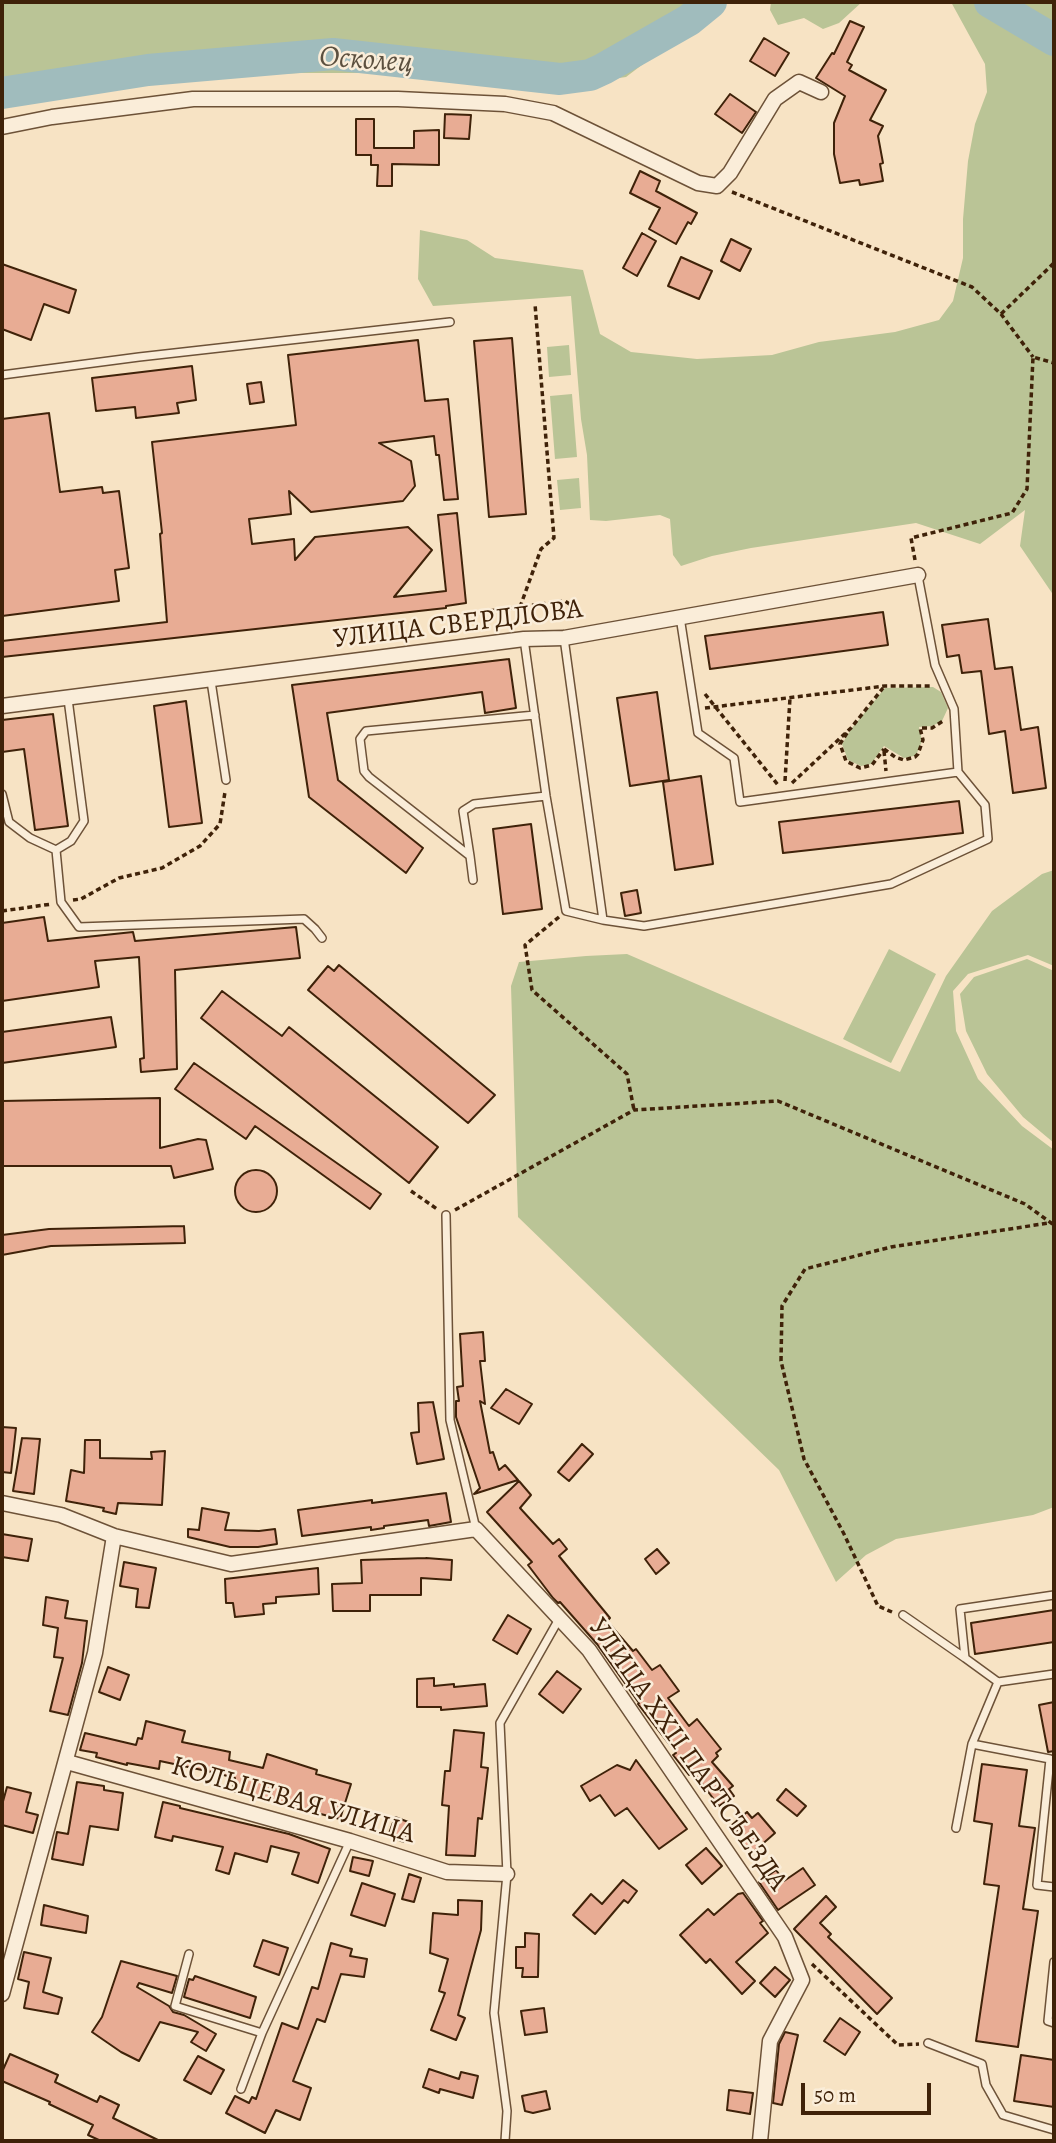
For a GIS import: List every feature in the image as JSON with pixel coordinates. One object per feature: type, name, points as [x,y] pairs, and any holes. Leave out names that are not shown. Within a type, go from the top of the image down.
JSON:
[{"type":"street","points":[[2,127],[52,117],[194,99],[398,99],[505,104],[553,113],[698,183],[717,186],[730,173],[775,99],[799,82],[821,92]]},
{"type":"street","name":"УЛИЦА СВЕРДЛОВА","points":[[2,706],[524,639],[564,638],[918,575]]},
{"type":"street","points":[[2,1503],[61,1516],[114,1536],[231,1564],[475,1529]]},
{"type":"street","name":"УЛИЦА XXII ПАРТСЪЕЗДА","points":[[475,1529],[589,1650],[785,1937],[802,1980],[770,2041],[760,2141]]},
{"type":"street","points":[[2,1994],[5,1971],[67,1762],[95,1653],[114,1536]]},
{"type":"street","name":"КОЛЬЦЕВАЯ УЛИЦА","points":[[67,1762],[350,1840],[447,1871],[507,1874]]},
{"type":"lane","points":[[2,375],[450,322]]},
{"type":"lane","points":[[524,639],[546,796],[566,911],[644,926],[891,884],[988,839],[985,805],[958,772],[954,709],[935,665],[918,575]]},
{"type":"lane","points":[[680,617],[698,733],[734,758],[740,802],[958,772]]},
{"type":"lane","points":[[564,638],[603,920]]},
{"type":"lane","points":[[211,681],[226,780]]},
{"type":"lane","points":[[56,850],[71,841],[84,821],[68,699]]},
{"type":"lane","points":[[470,856],[369,777],[364,771],[360,739],[366,731],[535,715]]},
{"type":"lane","points":[[2,794],[9,822],[30,838],[56,850]]},
{"type":"lane","points":[[473,880],[463,811],[474,804],[546,796]]},
{"type":"lane","points":[[56,850],[61,902],[79,927],[304,919],[322,938]]},
{"type":"lane","points":[[446,1215],[450,1420],[475,1529]]},
{"type":"lane","points":[[965,1658],[960,1609],[1054,1595]]},
{"type":"lane","points":[[903,1615],[998,1682],[1054,1674]]},
{"type":"lane","points":[[505,2141],[507,2111],[494,2013],[507,1874],[500,1723],[559,1618]]},
{"type":"lane","points":[[956,1828],[972,1744],[998,1682]]},
{"type":"lane","points":[[972,1744],[1050,1759],[1037,1885],[1054,1887]]},
{"type":"lane","points":[[241,2090],[262,2033],[350,1840]]},
{"type":"lane","points":[[189,1954],[175,2006],[262,2033]]},
{"type":"lane","points":[[1054,1962],[1048,2021],[1054,2023]]},
{"type":"lane","points":[[928,2043],[982,2064],[986,2085],[1003,2115],[1054,2132],[1053,2141]]},
{"type":"path","points":[[717,186],[972,287],[1000,314],[1033,357],[1054,363]]},
{"type":"path","points":[[1000,314],[1054,263]]},
{"type":"path","points":[[520,607],[541,549],[554,538],[535,304]]},
{"type":"path","points":[[918,575],[911,538],[1012,513],[1027,489],[1033,357]]},
{"type":"path","points":[[473,613],[567,602],[571,605],[581,635]]},
{"type":"path","points":[[688,673],[778,785]]},
{"type":"path","points":[[694,710],[885,686],[933,686]]},
{"type":"path","points":[[792,783],[850,728],[885,686]]},
{"type":"path","points":[[785,782],[790,698]]},
{"type":"path","points":[[884,749],[904,760],[915,757],[923,740],[920,728],[943,722],[946,715]]},
{"type":"path","points":[[850,728],[840,744],[846,761],[860,768],[872,765],[884,749]]},
{"type":"path","points":[[884,749],[887,782]]},
{"type":"path","points":[[2,911],[81,899],[119,878],[162,868],[200,846],[220,824],[226,780]]},
{"type":"path","points":[[566,911],[525,945],[532,990],[627,1074],[634,1110]]},
{"type":"path","points":[[411,1191],[446,1215],[634,1110],[778,1101],[1026,1204],[1052,1224]]},
{"type":"path","points":[[903,1615],[878,1606],[804,1459],[781,1362],[782,1306],[806,1269],[891,1247],[1052,1224]]},
{"type":"path","points":[[804,1955],[898,2045],[928,2043]]},
{"type":"green space","points":[[2,2],[725,2],[626,77],[566,86],[507,84],[429,73],[302,73],[139,78],[2,102]]},
{"type":"green space","points":[[771,2],[862,2],[839,23],[823,29],[804,18],[778,25],[770,10]]},
{"type":"green space","points":[[951,2],[1054,3],[1054,596],[1020,546],[1025,510],[980,544],[916,523],[751,548],[681,566],[673,555],[670,519],[660,515],[606,521],[590,520],[587,455],[581,419],[571,296],[433,306],[418,279],[420,230],[467,240],[495,258],[583,270],[600,334],[631,352],[697,359],[772,355],[819,342],[895,332],[939,320],[953,301],[963,258],[968,161],[975,124],[987,92],[985,64]]},
{"type":"green space","points":[[569,345],[571,375],[549,377],[547,347]]},
{"type":"green space","points":[[572,394],[577,457],[555,459],[550,396]]},
{"type":"green space","points":[[579,478],[581,508],[560,510],[557,480]]},
{"type":"green space","points":[[933,687],[941,692],[948,708],[942,721],[932,726],[919,727],[922,741],[914,756],[904,758],[884,746],[871,764],[861,766],[848,760],[842,744],[885,688]]},
{"type":"green space","points":[[1054,870],[1054,966],[1028,955],[968,974],[953,991],[956,1031],[978,1079],[1022,1126],[1054,1150],[1054,1507],[1033,1515],[896,1539],[866,1555],[836,1582],[779,1470],[518,1217],[511,986],[519,962],[627,954],[900,1072],[946,976],[992,911],[1042,874]]},
{"type":"green space","points":[[889,949],[936,974],[891,1063],[843,1039]]},
{"type":"green space","points":[[1027,959],[1054,971],[1054,1143],[1023,1117],[987,1074],[966,1031],[960,994],[974,977]]},
{"type":"building","points":[[850,21],[864,27],[847,62],[852,65],[849,70],[886,90],[870,120],[883,126],[878,136],[883,181],[860,185],[859,180],[840,183],[834,154],[834,123],[845,96],[816,78],[832,53],[834,54]]},
{"type":"building","points":[[764,38],[789,53],[775,76],[750,61]]},
{"type":"building","points":[[730,94],[756,112],[742,133],[715,114]]},
{"type":"building","points":[[445,114],[471,115],[469,139],[444,138]]},
{"type":"building","points":[[356,119],[374,119],[374,148],[414,148],[414,131],[439,130],[439,165],[392,164],[392,186],[377,186],[378,165],[371,165],[371,155],[356,155]]},
{"type":"building","points":[[640,171],[660,181],[656,191],[697,213],[691,224],[688,222],[676,244],[649,229],[660,208],[630,193]]},
{"type":"building","points":[[642,233],[656,241],[637,276],[623,268]]},
{"type":"building","points":[[731,239],[751,249],[740,271],[721,261]]},
{"type":"building","points":[[681,257],[712,271],[699,299],[668,286]]},
{"type":"building","points":[[2,264],[76,290],[69,313],[44,304],[31,340],[2,329]]},
{"type":"building","points":[[512,338],[526,514],[489,517],[474,341]]},
{"type":"building","points":[[418,340],[425,401],[448,399],[458,499],[444,500],[434,436],[379,443],[411,461],[415,486],[403,501],[311,512],[289,491],[291,514],[249,519],[252,544],[294,539],[295,560],[315,537],[408,527],[432,550],[394,597],[446,591],[438,515],[457,513],[466,603],[446,608],[2,657],[2,641],[167,622],[162,533],[152,442],[296,425],[288,355]]},
{"type":"building","points":[[192,366],[196,400],[177,403],[179,413],[136,418],[135,407],[96,411],[92,378]]},
{"type":"building","points":[[261,382],[264,402],[250,404],[247,384]]},
{"type":"building","points":[[49,413],[60,492],[102,487],[103,493],[119,491],[129,568],[115,570],[119,601],[2,616],[2,419]]},
{"type":"building","points":[[883,612],[888,645],[710,669],[705,636]]},
{"type":"building","points":[[988,619],[995,669],[1012,667],[1021,730],[1038,727],[1046,788],[1013,793],[1005,731],[989,734],[981,671],[962,673],[959,655],[947,657],[942,625]]},
{"type":"building","points":[[509,659],[516,708],[485,713],[482,692],[327,713],[338,780],[423,848],[406,873],[309,797],[292,685]]},
{"type":"building","points":[[657,692],[669,780],[630,786],[617,698]]},
{"type":"building","points":[[186,701],[202,823],[169,827],[154,706]]},
{"type":"building","points":[[53,714],[68,826],[35,830],[24,749],[2,752],[2,720]]},
{"type":"building","points":[[701,776],[713,864],[675,870],[663,782]]},
{"type":"building","points":[[959,801],[963,833],[783,853],[779,822]]},
{"type":"building","points":[[531,824],[542,909],[503,914],[493,829]]},
{"type":"building","points":[[637,890],[641,913],[625,916],[621,893]]},
{"type":"building","points":[[44,917],[48,941],[133,932],[135,941],[296,927],[300,958],[175,970],[177,1069],[141,1072],[140,1059],[144,1058],[139,957],[95,961],[99,987],[2,1001],[2,923]]},
{"type":"building","points":[[339,965],[495,1095],[468,1123],[308,990],[328,966],[334,971]]},
{"type":"building","points":[[222,991],[282,1036],[289,1027],[438,1147],[409,1183],[201,1018]]},
{"type":"building","points":[[111,1017],[116,1047],[2,1063],[2,1032]]},
{"type":"building","points":[[194,1063],[381,1194],[370,1209],[255,1126],[246,1139],[175,1089]]},
{"type":"building","points":[[160,1098],[160,1148],[198,1139],[206,1140],[213,1169],[174,1178],[171,1166],[2,1166],[2,1101]]},
{"type":"building","points":[[256,1170],[271,1176],[277,1191],[271,1206],[256,1212],[241,1206],[235,1191],[241,1176]]},
{"type":"building","points":[[184,1226],[185,1243],[51,1246],[2,1255],[2,1235],[49,1229]]},
{"type":"building","points":[[483,1332],[485,1361],[480,1361],[485,1404],[480,1401],[490,1453],[493,1452],[499,1470],[505,1465],[518,1480],[474,1494],[480,1488],[456,1417],[456,1401],[459,1401],[457,1387],[463,1386],[460,1334]]},
{"type":"building","points":[[506,1389],[532,1404],[519,1424],[491,1408]]},
{"type":"building","points":[[433,1402],[444,1459],[417,1464],[411,1433],[419,1432],[418,1403]]},
{"type":"building","points":[[2,1427],[16,1428],[11,1473],[2,1472]]},
{"type":"building","points":[[22,1438],[40,1439],[34,1494],[13,1491]]},
{"type":"building","points":[[85,1440],[100,1440],[100,1458],[152,1459],[151,1452],[165,1451],[162,1505],[118,1503],[116,1514],[103,1511],[104,1508],[66,1501],[71,1470],[84,1473]]},
{"type":"building","points":[[582,1444],[593,1454],[569,1481],[558,1472]]},
{"type":"building","points":[[519,1481],[531,1495],[520,1508],[553,1544],[559,1539],[567,1549],[559,1556],[610,1618],[607,1621],[633,1651],[636,1649],[652,1670],[660,1665],[679,1691],[668,1698],[689,1726],[697,1719],[721,1749],[712,1762],[733,1786],[729,1789],[734,1796],[719,1806],[693,1772],[689,1775],[673,1755],[676,1753],[597,1644],[560,1602],[553,1598],[528,1565],[532,1562],[487,1512]]},
{"type":"building","points":[[446,1493],[451,1522],[429,1526],[428,1520],[371,1530],[371,1527],[302,1536],[298,1510]]},
{"type":"building","points":[[202,1508],[229,1513],[225,1530],[275,1529],[277,1544],[230,1547],[188,1537],[188,1529],[199,1530]]},
{"type":"building","points":[[2,1534],[32,1539],[28,1561],[2,1557]]},
{"type":"building","points":[[657,1549],[669,1563],[656,1574],[645,1559]]},
{"type":"building","points":[[361,1560],[452,1560],[451,1580],[421,1578],[421,1595],[370,1595],[370,1611],[333,1611],[332,1584],[362,1583]]},
{"type":"building","points":[[124,1562],[156,1568],[149,1608],[136,1607],[138,1589],[120,1586]]},
{"type":"building","points":[[318,1568],[319,1594],[276,1597],[276,1603],[263,1604],[264,1614],[235,1617],[233,1603],[226,1603],[225,1579]]},
{"type":"building","points":[[46,1597],[68,1601],[65,1618],[87,1621],[82,1663],[68,1715],[50,1711],[63,1658],[54,1657],[58,1628],[43,1625]]},
{"type":"building","points":[[1054,1610],[1054,1642],[975,1654],[971,1623]]},
{"type":"building","points":[[508,1615],[531,1629],[517,1654],[493,1640]]},
{"type":"building","points":[[108,1667],[129,1675],[120,1700],[99,1692]]},
{"type":"building","points":[[557,1671],[581,1689],[563,1713],[539,1694]]},
{"type":"building","points":[[434,1678],[434,1686],[485,1684],[487,1706],[441,1710],[441,1707],[417,1707],[417,1679]]},
{"type":"building","points":[[1054,1702],[1054,1751],[1048,1752],[1039,1705]]},
{"type":"building","points":[[146,1721],[185,1731],[182,1742],[230,1752],[229,1760],[263,1768],[267,1754],[317,1770],[316,1774],[351,1784],[340,1819],[232,1791],[235,1778],[160,1761],[159,1769],[127,1765],[96,1757],[97,1753],[80,1750],[85,1733],[136,1745],[138,1738],[142,1739]]},
{"type":"building","points":[[454,1730],[484,1733],[481,1767],[488,1768],[482,1819],[478,1818],[475,1856],[446,1855],[449,1806],[442,1805],[445,1771],[450,1771]]},
{"type":"building","points":[[636,1760],[687,1829],[659,1849],[627,1808],[615,1816],[600,1795],[590,1801],[581,1786],[617,1765],[630,1770]]},
{"type":"building","points":[[982,1764],[1027,1770],[1019,1826],[1035,1828],[1023,1909],[1038,1911],[1018,2047],[976,2041],[999,1886],[984,1884],[992,1824],[974,1821]]},
{"type":"building","points":[[77,1782],[104,1786],[104,1790],[123,1793],[118,1830],[90,1826],[83,1865],[52,1859],[57,1832],[68,1834]]},
{"type":"building","points":[[7,1787],[31,1793],[26,1812],[38,1815],[33,1833],[2,1825],[2,1805]]},
{"type":"building","points":[[786,1789],[806,1806],[797,1816],[777,1800]]},
{"type":"building","points":[[163,1802],[289,1834],[330,1849],[318,1883],[292,1874],[299,1853],[271,1846],[267,1862],[235,1853],[229,1874],[216,1870],[223,1847],[173,1836],[172,1841],[155,1837]]},
{"type":"building","points":[[747,1812],[752,1818],[758,1813],[775,1833],[751,1854],[734,1834],[737,1831],[732,1825]]},
{"type":"building","points":[[395,1817],[411,1823],[404,1842],[388,1836]]},
{"type":"building","points":[[706,1848],[722,1866],[702,1884],[686,1865]]},
{"type":"building","points":[[353,1857],[373,1861],[369,1876],[350,1871]]},
{"type":"building","points":[[803,1868],[815,1885],[778,1910],[759,1882],[776,1870],[784,1881]]},
{"type":"building","points":[[409,1874],[421,1878],[414,1902],[402,1899]]},
{"type":"building","points":[[623,1880],[637,1891],[628,1903],[624,1900],[595,1934],[573,1915],[591,1894],[602,1904]]},
{"type":"building","points":[[362,1883],[395,1894],[385,1926],[351,1915]]},
{"type":"building","points":[[743,1893],[763,1921],[760,1923],[768,1933],[736,1962],[755,1981],[742,1994],[710,1959],[706,1963],[680,1935],[708,1909],[714,1915],[738,1894]]},
{"type":"building","points":[[826,1896],[836,1907],[820,1923],[831,1934],[828,1937],[892,1998],[877,2014],[794,1929]]},
{"type":"building","points":[[458,1900],[482,1901],[481,1930],[458,2015],[465,2018],[456,2040],[431,2030],[445,1993],[439,1991],[448,1959],[430,1953],[433,1913],[458,1915]]},
{"type":"building","points":[[44,1905],[88,1916],[86,1933],[41,1925]]},
{"type":"building","points":[[525,1933],[539,1934],[538,1977],[522,1977],[523,1968],[516,1968],[516,1947],[525,1947]]},
{"type":"building","points":[[263,1940],[288,1948],[279,1975],[254,1966]]},
{"type":"building","points":[[331,1943],[352,1949],[350,1956],[367,1959],[364,1977],[341,1974],[325,2022],[317,2019],[293,2081],[311,2088],[300,2120],[276,2110],[265,2133],[226,2113],[235,2096],[249,2103],[252,2097],[256,2099],[282,2023],[298,2029],[312,1987],[318,1989]]},
{"type":"building","points":[[24,1952],[51,1958],[43,1992],[62,1998],[58,2014],[24,2008],[29,1982],[18,1979]]},
{"type":"building","points":[[121,1961],[177,1976],[172,1993],[139,1983],[137,1987],[169,2006],[173,2012],[184,2015],[216,2034],[206,2051],[191,2042],[198,2032],[160,2022],[139,2061],[92,2032],[102,2017]]},
{"type":"building","points":[[775,1967],[790,1980],[775,1997],[760,1983]]},
{"type":"building","points":[[195,1976],[256,1997],[250,2018],[184,1997],[189,1979],[193,1980]]},
{"type":"building","points":[[544,2008],[547,2032],[525,2035],[521,2011]]},
{"type":"building","points":[[840,2018],[860,2032],[845,2055],[824,2041]]},
{"type":"building","points":[[785,2032],[798,2035],[782,2105],[773,2103],[779,2044]]},
{"type":"building","points":[[10,2054],[58,2075],[55,2082],[97,2102],[100,2096],[119,2105],[113,2118],[160,2141],[101,2141],[88,2135],[93,2125],[2,2081],[2,2072]]},
{"type":"building","points":[[1021,2055],[1054,2060],[1054,2107],[1014,2101]]},
{"type":"building","points":[[198,2056],[224,2070],[211,2094],[184,2080]]},
{"type":"building","points":[[429,2069],[459,2079],[461,2072],[478,2076],[473,2098],[440,2089],[439,2093],[423,2087]]},
{"type":"building","points":[[729,2090],[753,2093],[750,2114],[727,2110]]},
{"type":"building","points":[[546,2091],[550,2109],[533,2113],[525,2111],[522,2096]]},
{"type":"waterway","name":"Осколец","points":[[2,93],[148,70],[333,54],[560,79],[590,75],[603,69],[689,20],[711,2]]},
{"type":"waterway","name":"Осколец","points":[[990,2],[1054,40]]}]
